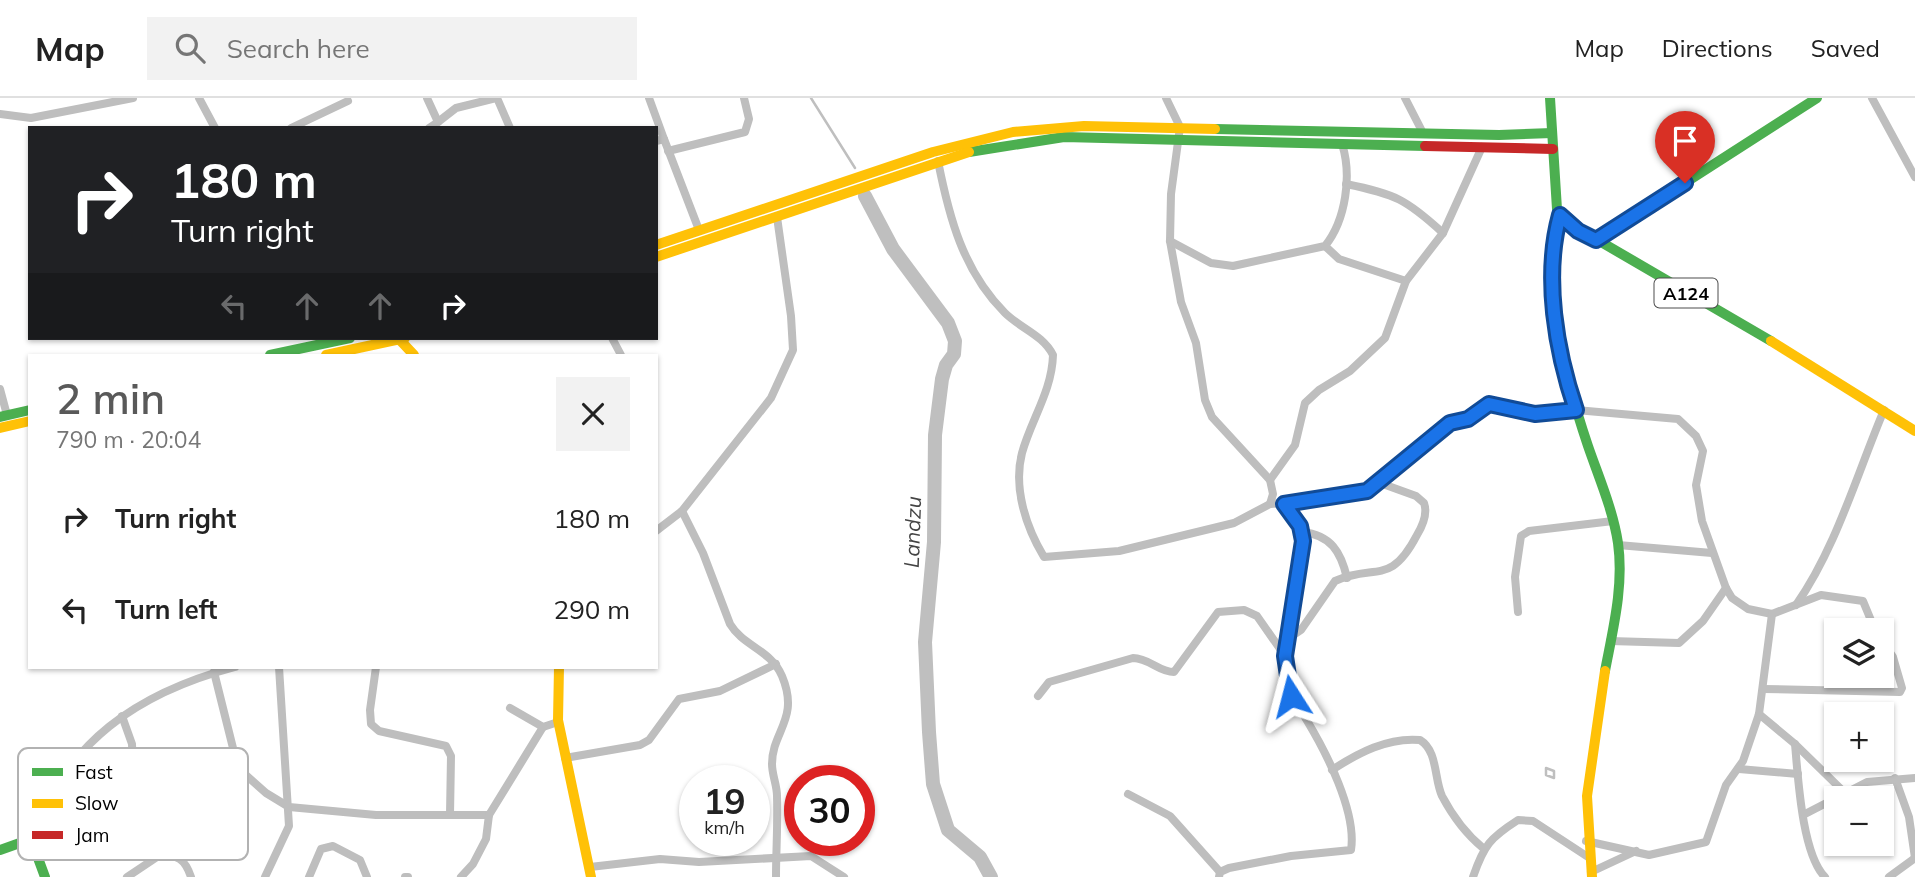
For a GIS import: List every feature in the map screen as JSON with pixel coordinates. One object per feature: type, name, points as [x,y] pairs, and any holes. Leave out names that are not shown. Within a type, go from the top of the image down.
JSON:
[{"type":"main road","points":[[1550,98],[1560,215],[1553,249],[1556,320],[1562,364],[1613,521],[1618,545],[1619,583],[1588,780],[1587,841],[1591,874]]},
{"type":"main road","points":[[1596,240],[1817,98]]},
{"type":"main road","points":[[658,244],[975,140],[1046,128],[1180,133],[1342,144],[1553,149]]},
{"type":"main road","points":[[658,256],[938,161],[1008,143],[1064,137],[1180,133],[1552,133]]},
{"type":"main road","name":"A124","points":[[1560,215],[1578,231],[1812,365],[1915,431]]},
{"type":"main road","points":[[275,354],[341,340]]},
{"type":"main road","points":[[330,354],[392,340]]},
{"type":"main road","points":[[403,340],[413,354]]},
{"type":"main road","points":[[4,416],[28,410]]},
{"type":"main road","points":[[0,428],[28,421]]},
{"type":"main road","points":[[559,669],[556,687],[558,722],[590,872]]},
{"type":"main road","points":[[0,850],[18,844]]},
{"type":"main road","points":[[39,860],[45,877]]},
{"type":"street","points":[[0,114],[31,118],[133,98]]},
{"type":"street","points":[[199,98],[214,126]]},
{"type":"street","points":[[427,98],[438,122]]},
{"type":"street","points":[[432,126],[456,108],[497,98],[509,126]]},
{"type":"street","points":[[649,98],[656,126]]},
{"type":"street","points":[[668,151],[745,132],[749,119],[744,98]]},
{"type":"street","points":[[1166,98],[1180,133],[1171,194],[1170,241],[1181,302],[1196,343],[1205,400],[1212,417],[1270,480],[1273,494],[1270,504]]},
{"type":"street","points":[[1405,98],[1423,133]]},
{"type":"street","points":[[1872,98],[1915,177]]},
{"type":"street","points":[[295,126],[348,101]]},
{"type":"street","points":[[660,140],[668,151],[699,230]]},
{"type":"street","points":[[1170,241],[1211,263],[1233,266],[1325,246],[1334,235],[1346,184],[1347,159],[1342,144]]},
{"type":"street","points":[[1270,480],[1296,445],[1305,403],[1319,390],[1350,371],[1385,338],[1406,281],[1443,233],[1482,147]]},
{"type":"street","points":[[938,161],[949,215],[963,254],[991,300],[1010,318],[1030,330],[1053,355],[1049,383],[1023,452],[1018,481],[1025,514],[1044,557],[1130,549],[1234,523],[1270,504],[1348,496],[1367,491],[1450,423],[1468,419],[1489,404],[1535,414],[1576,410],[1671,418],[1685,423],[1696,436],[1703,451],[1696,485],[1702,521],[1726,588],[1738,603],[1772,614],[1821,595],[1863,601],[1870,618]]},
{"type":"street","points":[[1346,184],[1391,193],[1420,212],[1443,233]]},
{"type":"street","points":[[658,530],[682,512],[771,398],[793,350],[777,217]]},
{"type":"street","points":[[1325,246],[1339,259],[1406,281]]},
{"type":"street","points":[[0,389],[4,416]]},
{"type":"street","points":[[1795,606],[1807,589],[1829,541],[1884,410]]},
{"type":"street","points":[[1289,638],[1301,631],[1335,581],[1385,571],[1396,566],[1408,551],[1426,516],[1424,503],[1416,496],[1380,482]]},
{"type":"street","points":[[1128,794],[1170,816],[1220,874],[1291,856],[1352,850],[1349,817],[1332,770],[1291,696],[1285,656],[1302,532],[1284,504]]},
{"type":"street","points":[[682,512],[703,553],[735,633],[772,658],[788,695],[786,724],[773,755],[777,794],[776,877]]},
{"type":"street","points":[[1518,612],[1515,577],[1521,536],[1529,531],[1613,521]]},
{"type":"street","points":[[1302,532],[1322,537],[1334,545],[1342,558],[1348,578]]},
{"type":"street","points":[[1618,545],[1712,553]]},
{"type":"street","points":[[1610,641],[1679,643],[1703,621],[1726,588]]},
{"type":"street","points":[[1038,696],[1049,682],[1133,658],[1143,658],[1167,672],[1174,672],[1217,612],[1229,609],[1257,616],[1285,656]]},
{"type":"street","points":[[1587,841],[1658,855],[1706,842],[1726,785],[1739,769],[1759,714],[1772,614]]},
{"type":"street","points":[[1764,689],[1900,692],[1902,688],[1894,660]]},
{"type":"street","points":[[565,758],[640,745],[649,740],[679,699],[720,691],[776,664]]},
{"type":"street","points":[[85,748],[94,737],[122,716],[161,694],[227,669]]},
{"type":"street","points":[[265,877],[289,826],[279,669]]},
{"type":"street","points":[[376,669],[370,710],[371,723],[379,731],[446,746],[451,756],[450,814]]},
{"type":"street","points":[[214,672],[233,748]]},
{"type":"street","points":[[510,708],[543,727]]},
{"type":"street","points":[[1759,714],[1796,744],[1838,786]]},
{"type":"street","points":[[122,716],[132,748]]},
{"type":"street","points":[[461,877],[473,864],[486,839],[489,815],[543,727],[558,722]]},
{"type":"street","points":[[1332,770],[1371,748],[1396,741],[1420,740],[1430,751],[1445,801],[1472,838],[1483,848]]},
{"type":"street","points":[[1796,744],[1798,774],[1813,856],[1825,877]]},
{"type":"street","points":[[1739,769],[1798,774]]},
{"type":"street","points":[[248,777],[266,793],[289,807],[376,815],[489,815]]},
{"type":"street","points":[[1858,786],[1895,778],[1915,778]]},
{"type":"street","points":[[1889,877],[1915,858],[1909,817],[1895,778]]},
{"type":"street","points":[[1805,814],[1824,803]]},
{"type":"street","points":[[1473,877],[1483,848],[1518,820],[1527,819],[1588,857]]},
{"type":"street","points":[[309,877],[321,849],[333,846],[360,860],[367,877]]},
{"type":"street","points":[[1591,874],[1636,851]]},
{"type":"street","points":[[590,872],[660,859],[699,862],[811,856],[844,877]]},
{"type":"street","points":[[127,877],[152,860]]},
{"type":"street","points":[[184,860],[191,877]]},
{"type":"waterway","name":"Landzu","points":[[811,98],[855,168]]},
{"type":"waterway","name":"Landzu","points":[[865,196],[893,249],[948,323],[955,341],[954,354],[946,365],[942,379],[935,435],[934,542],[925,642],[929,732],[933,784],[948,830],[980,857],[991,877]]},
{"type":"waterway","points":[[1546,768],[1554,771],[1554,778],[1546,775],[1546,768]]},
{"type":"traffic: fast","points":[[1550,98],[1557,209],[1565,221],[1771,341]]},
{"type":"traffic: fast","points":[[1596,240],[1817,98]]},
{"type":"traffic: fast","points":[[1215,129],[1499,135],[1552,133]]},
{"type":"traffic: fast","points":[[969,152],[1064,137],[1425,146]]},
{"type":"traffic: fast","points":[[1560,215],[1554,274],[1558,332],[1570,389],[1609,506],[1618,543],[1619,591],[1605,671]]},
{"type":"traffic: fast","points":[[275,354],[341,340]]},
{"type":"traffic: fast","points":[[0,417],[28,410]]},
{"type":"traffic: fast","points":[[0,850],[18,844]]},
{"type":"traffic: fast","points":[[39,860],[45,877]]},
{"type":"traffic: slow","points":[[658,244],[933,152],[1013,132],[1084,126],[1215,129]]},
{"type":"traffic: slow","points":[[658,256],[969,152]]},
{"type":"traffic: slow","points":[[331,354],[396,340]]},
{"type":"traffic: slow","points":[[400,340],[413,354]]},
{"type":"traffic: slow","points":[[1771,341],[1915,431]]},
{"type":"traffic: slow","points":[[0,428],[28,421]]},
{"type":"traffic: slow","points":[[559,669],[558,720],[591,877]]},
{"type":"traffic: slow","points":[[1592,877],[1587,796],[1605,671]]},
{"type":"traffic: jam","points":[[1425,146],[1553,149]]},
{"type":"route","points":[[1291,696],[1285,656],[1303,541],[1300,526],[1284,504],[1367,491],[1450,423],[1468,419],[1489,404],[1535,414],[1576,410],[1562,364],[1556,320],[1553,249],[1560,215],[1578,231],[1596,240],[1685,183]]}]
